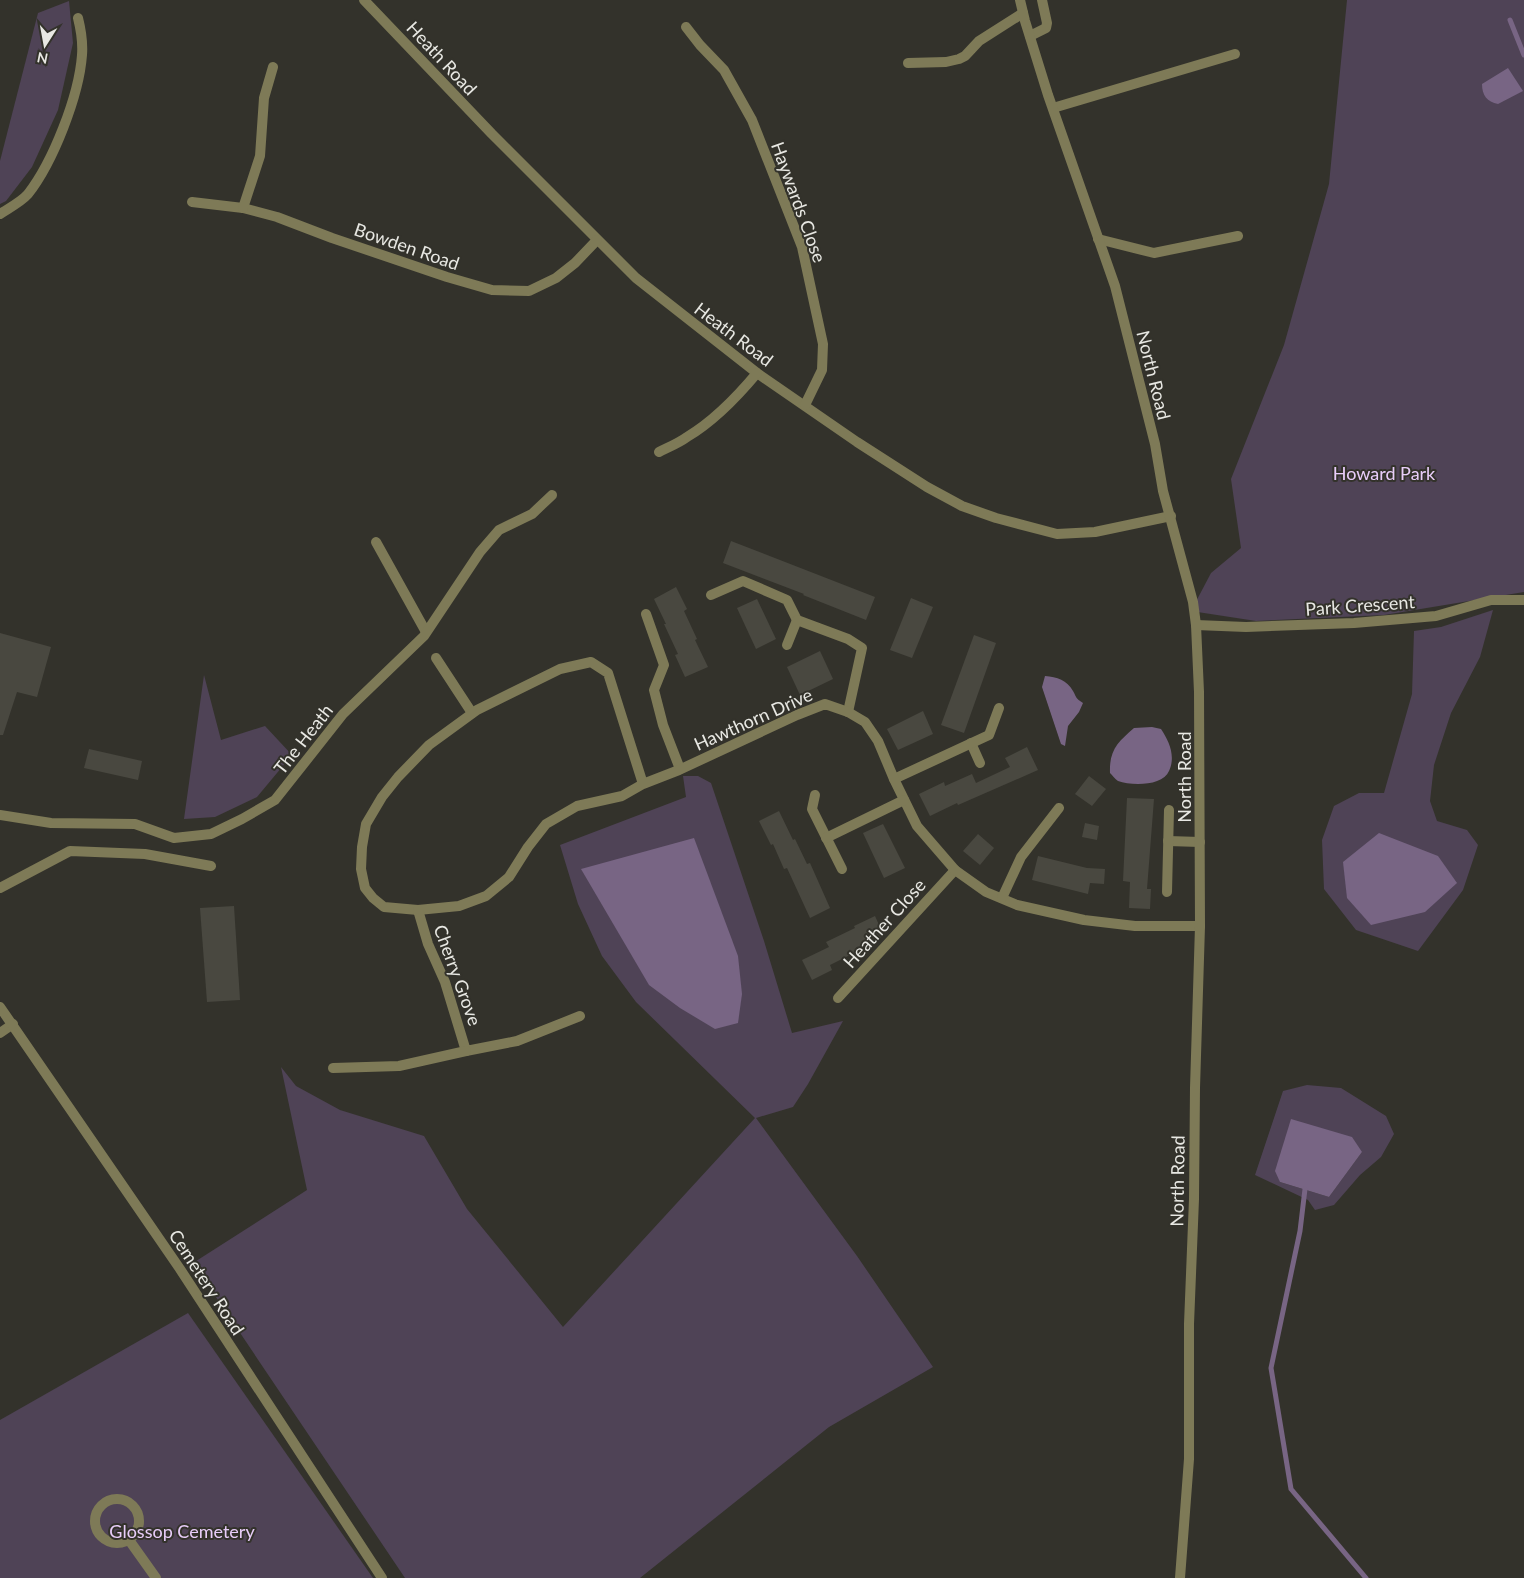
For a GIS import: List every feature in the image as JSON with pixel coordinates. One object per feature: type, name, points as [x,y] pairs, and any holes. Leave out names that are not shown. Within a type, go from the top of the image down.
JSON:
[{"type":"street","name":"Heath Road","points":[[364,0],[492,134],[636,278],[757,373],[857,442],[927,487],[962,506],[996,518],[1057,534],[1095,532],[1171,516]]},
{"type":"street","name":"North Road","points":[[1020,0],[1053,108],[1115,286],[1155,444],[1163,491],[1193,602],[1196,625],[1199,692],[1200,926],[1194,1199],[1189,1324],[1189,1459],[1180,1578]]},
{"type":"street","points":[[1030,36],[1046,28],[1047,24],[1042,0]]},
{"type":"street","points":[[908,63],[946,62],[965,56],[979,41],[1023,13]]},
{"type":"street","points":[[0,214],[26,195],[44,168],[71,106],[79,78],[82,55],[82,37],[78,18]]},
{"type":"street","name":"Haywards Close","points":[[686,28],[724,70],[752,120],[802,247],[824,344],[822,370],[805,405]]},
{"type":"street","points":[[1053,108],[1235,54]]},
{"type":"street","points":[[243,208],[260,156],[264,98],[273,67]]},
{"type":"street","name":"Bowden Road","points":[[192,202],[243,208],[277,217],[332,238],[492,290],[529,291],[556,278],[575,263],[597,240]]},
{"type":"street","points":[[1098,239],[1154,253],[1238,236]]},
{"type":"street","points":[[660,452],[701,428],[736,398],[757,373]]},
{"type":"street","name":"The Heath","points":[[0,815],[51,823],[134,824],[174,838],[211,834],[275,800],[343,714],[426,632],[480,552],[499,530],[532,514],[552,495]]},
{"type":"street","points":[[376,542],[426,632]]},
{"type":"street","points":[[712,595],[744,581],[787,600],[797,620],[848,639],[862,648],[848,712]]},
{"type":"street","name":"Park Crescent","points":[[1196,625],[1246,627],[1354,623],[1436,616],[1491,600],[1524,600]]},
{"type":"street","points":[[646,614],[664,665],[654,690],[663,725],[680,769]]},
{"type":"street","points":[[787,645],[797,620]]},
{"type":"street","points":[[436,658],[472,713]]},
{"type":"street","name":"Hawthorn Drive","points":[[643,784],[608,673],[590,662],[560,669],[472,713],[429,746],[398,777],[382,797],[366,824],[361,869],[365,888],[384,907],[418,910],[459,906],[486,896],[509,877],[528,847],[546,824],[577,806],[622,796],[643,784],[824,704],[848,712],[865,722],[878,741],[917,826],[955,870],[986,892],[1017,905],[1092,921],[1136,926],[1200,926]]},
{"type":"street","points":[[894,779],[989,735],[999,708]]},
{"type":"street","points":[[971,743],[980,763]]},
{"type":"street","points":[[815,794],[812,809],[842,870]]},
{"type":"street","points":[[826,838],[904,800]]},
{"type":"street","points":[[1002,898],[1021,857],[1059,808]]},
{"type":"street","points":[[1167,892],[1169,810]]},
{"type":"street","points":[[1168,841],[1200,842]]},
{"type":"street","points":[[0,888],[70,851],[145,854],[212,866]]},
{"type":"street","name":"Heather Close","points":[[838,998],[955,870]]},
{"type":"street","name":"Cherry Grove","points":[[418,910],[428,944],[446,982],[466,1051]]},
{"type":"street","name":"Cemetery Road","points":[[0,1007],[180,1269],[382,1578]]},
{"type":"street","name":"Cherry Grove","points":[[333,1068],[399,1066],[517,1041],[580,1016]]},
{"type":"street","points":[[0,1032],[13,1024]]},
{"type":"street","points":[[113,1500],[121,1500],[127,1502],[136,1510],[139,1522],[138,1530],[129,1540],[118,1543],[110,1542],[99,1533],[96,1521],[99,1509],[104,1504],[113,1500]]},
{"type":"street","points":[[129,1540],[156,1578]]},
{"type":"green space","name":"Howard Park","points":[[1347,0],[1524,0],[1524,592],[1384,615],[1256,621],[1191,611],[1211,573],[1241,548],[1231,479],[1284,345],[1329,184]]},
{"type":"green space","points":[[69,1],[73,43],[58,110],[32,167],[6,201],[0,204],[0,161],[38,13]]},
{"type":"green space","points":[[1493,610],[1480,657],[1451,713],[1434,765],[1430,801],[1437,821],[1467,830],[1478,845],[1463,890],[1418,951],[1356,930],[1324,889],[1322,840],[1334,806],[1359,793],[1384,793],[1412,694],[1414,631],[1441,627]]},
{"type":"green space","points":[[204,675],[221,740],[265,726],[292,755],[257,797],[215,817],[184,819]]},
{"type":"green space","points":[[683,776],[698,776],[711,783],[764,941],[792,1033],[843,1021],[793,1107],[756,1118],[857,1256],[933,1367],[829,1427],[640,1578],[405,1578],[193,1263],[307,1190],[281,1067],[296,1086],[340,1110],[424,1136],[467,1209],[563,1327],[755,1118],[636,1002],[602,956],[578,904],[560,845],[686,797]]},
{"type":"green space","points":[[1307,1085],[1341,1088],[1386,1116],[1394,1134],[1381,1157],[1360,1175],[1334,1205],[1315,1210],[1308,1200],[1255,1175],[1283,1091]],"holes":[[[1362,1152],[1329,1197],[1280,1182]]]},
{"type":"green space","name":"Glossop Cemetery","points":[[188,1313],[373,1578],[0,1578],[0,1420]]},
{"type":"shaded area","points":[[1508,68],[1523,91],[1498,104],[1491,102],[1484,95],[1482,84]]},
{"type":"shaded area","points":[[1045,676],[1058,678],[1065,682],[1071,687],[1077,699],[1083,703],[1079,712],[1068,726],[1065,746],[1061,744],[1042,687]]},
{"type":"shaded area","points":[[1152,727],[1161,729],[1172,754],[1171,765],[1166,776],[1146,784],[1131,784],[1118,781],[1110,773],[1111,758],[1116,747],[1134,728]]},
{"type":"shaded area","points":[[1379,833],[1438,856],[1457,883],[1425,912],[1371,925],[1347,898],[1343,862]]},
{"type":"shaded area","points":[[694,838],[738,956],[742,994],[738,1023],[715,1029],[680,1008],[649,985],[581,869]]},
{"type":"shaded area","points":[[1291,1119],[1352,1137],[1362,1152],[1329,1197],[1280,1182],[1275,1171]]},
{"type":"building","points":[[731,541],[875,597],[866,620],[723,563]]},
{"type":"building","points":[[676,587],[687,609],[684,611],[697,639],[695,640],[708,667],[685,677],[675,655],[678,654],[654,599]]},
{"type":"building","points":[[911,598],[933,607],[912,658],[890,650]]},
{"type":"building","points":[[757,599],[776,639],[756,649],[737,608]]},
{"type":"building","points":[[0,633],[51,647],[37,697],[17,692],[3,735],[0,735]]},
{"type":"building","points":[[974,635],[996,643],[964,733],[941,725]]},
{"type":"building","points":[[820,651],[833,679],[800,695],[787,667]]},
{"type":"building","points":[[923,711],[933,734],[898,750],[887,729]]},
{"type":"building","points":[[1027,747],[1038,770],[930,816],[919,794],[944,782],[945,786],[972,774],[976,783],[1010,767],[1005,758]]},
{"type":"building","points":[[89,749],[142,761],[138,780],[84,768]]},
{"type":"building","points":[[1089,776],[1106,789],[1092,806],[1075,794]]},
{"type":"building","points":[[1127,798],[1154,799],[1147,889],[1151,889],[1150,909],[1129,908],[1130,882],[1123,881]]},
{"type":"building","points":[[779,811],[807,864],[810,863],[830,908],[810,918],[787,868],[784,869],[773,844],[771,845],[759,821]]},
{"type":"building","points":[[1085,823],[1099,826],[1097,840],[1082,837]]},
{"type":"building","points":[[883,824],[905,868],[884,878],[863,833]]},
{"type":"building","points":[[978,834],[994,848],[980,865],[963,851]]},
{"type":"building","points":[[1038,856],[1087,868],[1105,869],[1104,884],[1090,883],[1088,894],[1032,880]]},
{"type":"building","points":[[234,906],[240,1000],[207,1002],[200,908]]},
{"type":"building","points":[[875,916],[884,936],[830,965],[832,970],[812,980],[802,960],[829,947],[826,942]]},
{"type":"waterway","points":[[1510,20],[1524,55]]},
{"type":"waterway","points":[[1305,1189],[1300,1231],[1271,1368],[1291,1489],[1366,1578]]}]
